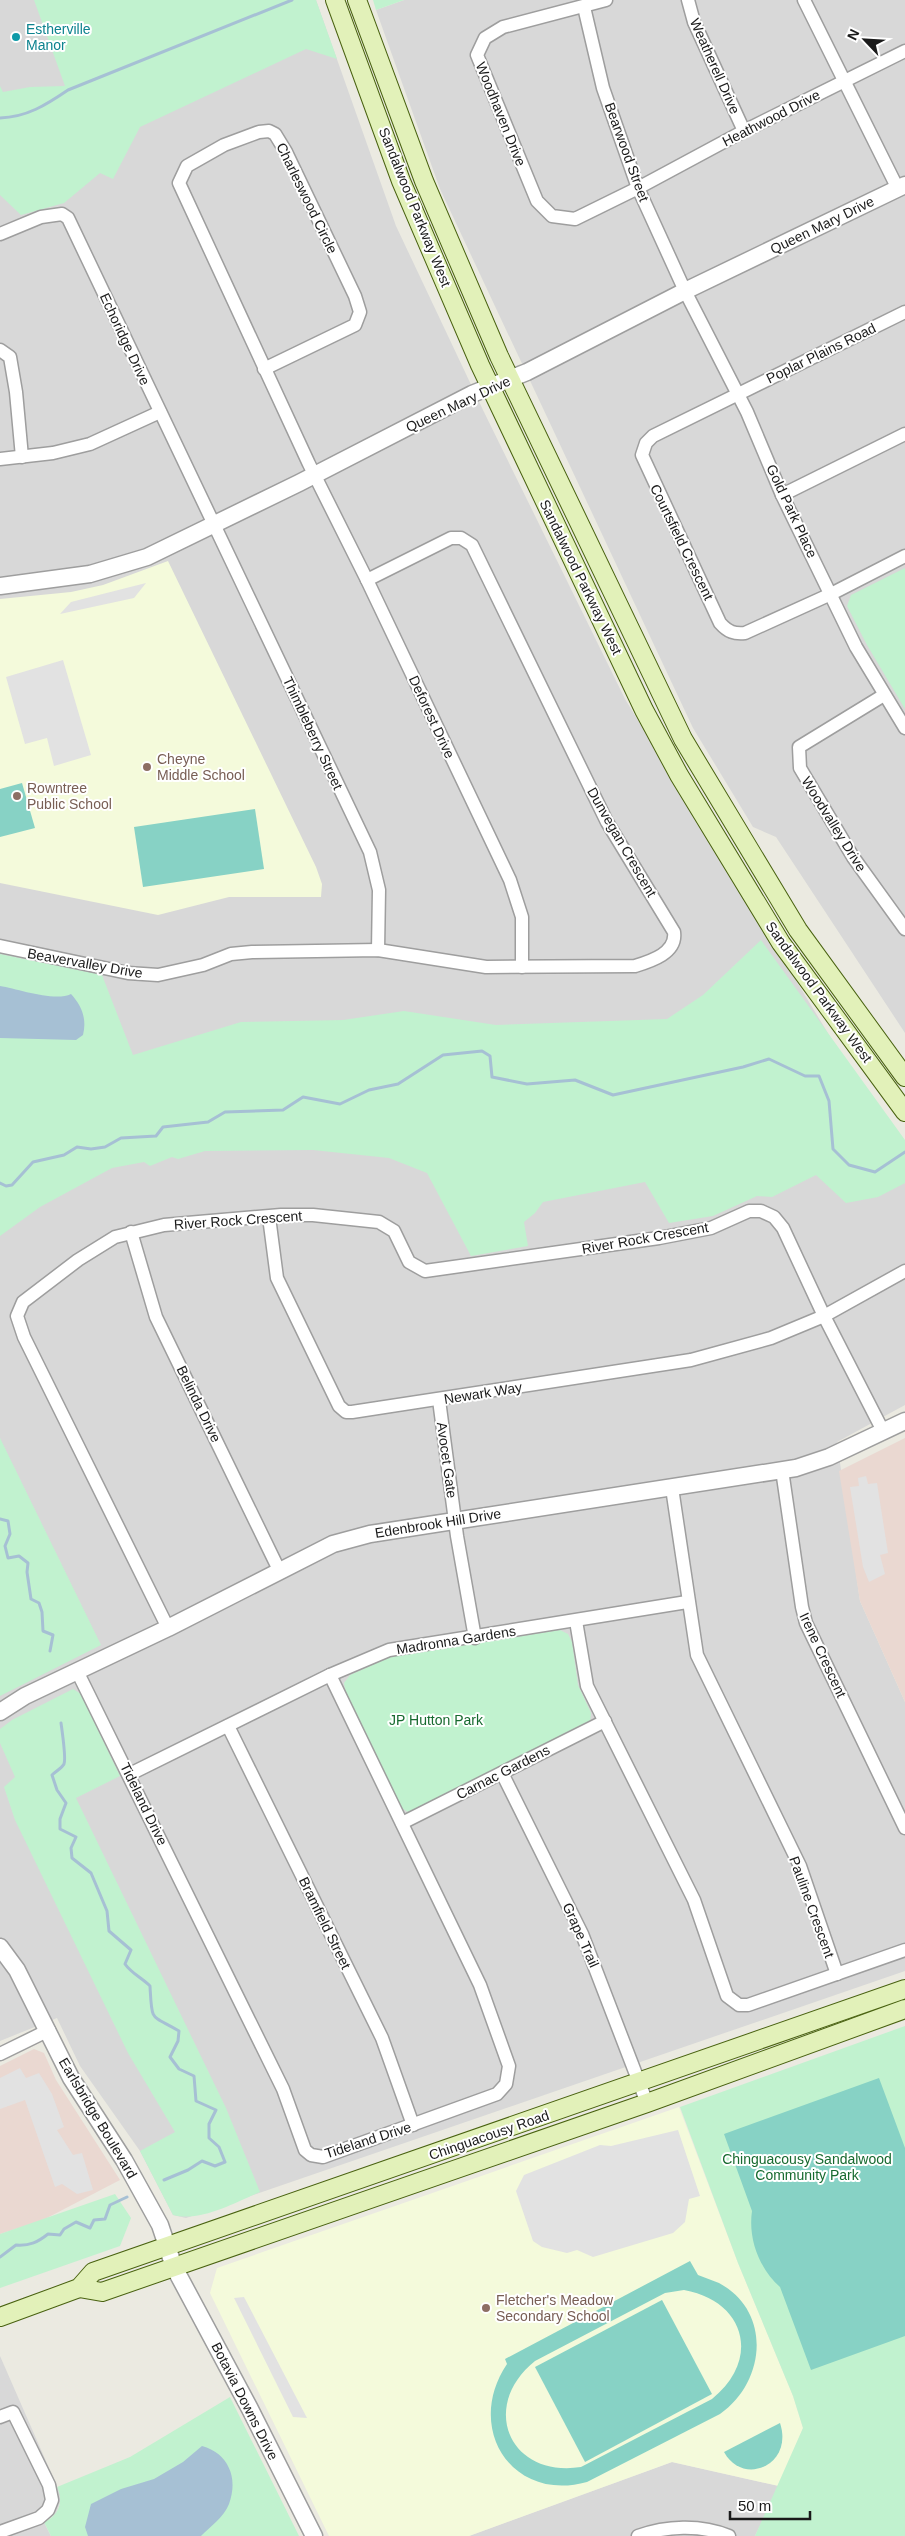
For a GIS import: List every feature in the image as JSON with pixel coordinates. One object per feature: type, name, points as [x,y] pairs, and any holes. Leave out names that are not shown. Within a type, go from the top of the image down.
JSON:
[{"type":"main road","name":"Sandalwood Parkway West","points":[[335,0],[402,181],[490,387],[644,710],[679,775],[781,943],[900,1104]]},
{"type":"main road","name":"Sandalwood Parkway West","points":[[356,0],[424,181],[509,379],[682,739],[798,930],[905,1077]]},
{"type":"main road","name":"Chinguacousy Road","points":[[0,2317],[79,2288],[93,2272],[905,1989]]},
{"type":"main road","name":"Chinguacousy Road","points":[[79,2288],[102,2292],[647,2103],[905,2009]]},
{"type":"street","name":"Woodhaven Drive","points":[[606,0],[503,27],[485,38],[477,56],[537,201],[552,216],[575,219],[638,188]]},
{"type":"street","name":"Weatherell Drive","points":[[688,0],[694,22],[744,131]]},
{"type":"street","points":[[804,0],[901,187]]},
{"type":"street","name":"Bearwood Street","points":[[584,7],[603,88],[638,188],[686,291]]},
{"type":"street","name":"Heathwood Drive","points":[[638,188],[744,131],[905,51]]},
{"type":"street","name":"Charleswood Circle","points":[[264,369],[355,326],[360,312],[355,296],[286,152],[275,134],[264,131],[224,145],[198,159],[182,173],[179,183],[264,369],[314,475]]},
{"type":"street","name":"Queen Mary Drive","points":[[0,586],[75,577],[116,568],[147,556],[214,525],[426,417],[509,379],[901,187]]},
{"type":"street","name":"Echoridge Drive","points":[[0,234],[41,217],[62,214],[68,218],[214,525]]},
{"type":"street","name":"Gold Park Place","points":[[686,291],[737,394],[782,495],[856,647],[905,728]]},
{"type":"street","name":"Poplar Plains Road","points":[[737,394],[905,312]]},
{"type":"street","points":[[0,350],[10,358],[16,392],[22,457]]},
{"type":"street","name":"Courtsfield Crescent","points":[[737,394],[653,436],[646,442],[642,455],[644,464],[720,623],[727,630],[736,634],[745,634],[831,594]]},
{"type":"street","points":[[0,459],[53,453],[90,444],[160,412]]},
{"type":"street","points":[[782,495],[905,434]]},
{"type":"street","name":"Deforest Drive","points":[[314,475],[367,580],[510,880],[522,917],[522,967]]},
{"type":"street","name":"Thimbleberry Street","points":[[214,525],[370,852],[379,890],[378,950]]},
{"type":"street","name":"Dunvegan Crescent","points":[[367,580],[451,538],[461,538],[472,545],[607,822],[674,932],[675,939],[672,947],[653,961],[635,966],[486,967],[378,950]]},
{"type":"street","points":[[831,594],[905,556]]},
{"type":"street","name":"Woodvalley Drive","points":[[884,695],[799,747],[800,768],[853,857],[905,929]]},
{"type":"street","name":"Beavervalley Drive","points":[[0,946],[128,973],[158,975],[203,965],[231,954],[378,950]]},
{"type":"street","name":"River Rock Crescent","points":[[168,1628],[28,1346],[17,1316],[22,1302],[78,1260],[115,1237],[130,1232],[164,1225],[313,1215],[379,1222],[394,1231],[409,1262],[424,1271],[659,1238],[711,1228],[749,1211],[761,1211],[774,1217],[783,1228],[824,1316],[883,1432]]},
{"type":"street","name":"Newark Way","points":[[269,1217],[277,1278],[339,1406],[346,1412],[439,1400],[691,1360],[771,1338],[824,1316],[905,1271]]},
{"type":"street","name":"Belinda Drive","points":[[130,1232],[156,1316],[280,1572]]},
{"type":"street","name":"Avocet Gate","points":[[439,1400],[455,1520],[475,1638]]},
{"type":"street","name":"Edenbrook Hill Drive","points":[[0,1712],[25,1696],[168,1628],[333,1544],[370,1534],[782,1470],[829,1457],[905,1421]]},
{"type":"street","name":"Irene Crescent","points":[[782,1470],[800,1598],[806,1623],[905,1828]]},
{"type":"street","name":"Pauline Crescent","points":[[576,1621],[587,1686],[694,1900],[727,1996],[739,2005],[748,2005],[837,1974],[800,1866],[697,1656],[687,1602],[672,1488]]},
{"type":"street","name":"Madronna Gardens","points":[[130,1774],[330,1675],[390,1650],[475,1638],[687,1602]]},
{"type":"street","name":"Tideland Drive","points":[[77,1672],[130,1774],[283,2088],[305,2150],[312,2155],[323,2156],[497,2094],[506,2084],[509,2066],[480,1985],[330,1675]]},
{"type":"street","name":"Carnac Gardens","points":[[402,1823],[605,1721]]},
{"type":"street","name":"Bramfield Street","points":[[228,1726],[382,2038],[413,2125]]},
{"type":"street","name":"Grape Trail","points":[[502,1772],[582,1934],[647,2103]]},
{"type":"street","name":"Earlsbridge Boulevard","points":[[0,1947],[17,1970],[49,2030],[71,2078],[129,2168],[160,2226],[174,2267]]},
{"type":"street","points":[[837,1974],[905,1950]]},
{"type":"street","points":[[0,2054],[49,2030]]},
{"type":"street","name":"Botavia Downs Drive","points":[[174,2267],[250,2409],[314,2536]]},
{"type":"street","points":[[0,2417],[13,2412],[49,2485],[52,2500],[48,2510],[38,2518],[0,2532]]},
{"type":"street","points":[[638,2536],[679,2527],[708,2530],[729,2536]]},
{"type":"shaded area","points":[[0,0],[316,0],[396,226],[483,410],[625,699],[905,1160],[905,1405],[837,1442],[860,1601],[905,1702],[905,1971],[186,2218],[173,2215],[140,2151],[80,2066],[57,2018],[0,2041]]},
{"type":"shaded area","points":[[404,0],[905,0],[905,1033],[776,837],[753,827],[693,728],[440,189],[376,10]]},
{"type":"shaded area","name":"Cheyne Middle School","points":[[168,561],[316,867],[322,884],[321,897],[229,897],[158,915],[0,883],[0,599],[71,592],[103,585]]},
{"type":"shaded area","points":[[146,583],[134,598],[60,614],[71,602]]},
{"type":"shaded area","points":[[63,660],[91,755],[54,766],[47,738],[25,744],[6,677]]},
{"type":"shaded area","points":[[0,986],[46,996],[56,997],[71,994],[83,1013],[83,1035],[76,1040],[0,1038]]},
{"type":"shaded area","points":[[905,1438],[905,1702],[860,1601],[839,1471]]},
{"type":"shaded area","points":[[866,1476],[868,1484],[877,1483],[888,1553],[880,1555],[885,1574],[869,1582],[863,1567],[850,1487],[859,1486],[858,1478]]},
{"type":"shaded area","points":[[34,2049],[44,2053],[56,2080],[120,2180],[43,2220],[0,2234],[0,2066]]},
{"type":"shaded area","points":[[20,2068],[26,2078],[39,2073],[52,2094],[64,2127],[57,2130],[73,2155],[82,2153],[93,2190],[77,2194],[62,2184],[55,2187],[25,2100],[0,2109],[0,2078]]},
{"type":"shaded area","name":"Fletcher's Meadow Secondary School","points":[[679,2107],[738,2263],[793,2396],[803,2428],[779,2486],[672,2462],[469,2536],[329,2536],[210,2293],[217,2268]]},
{"type":"shaded area","points":[[678,2130],[700,2196],[689,2199],[685,2222],[673,2233],[593,2257],[577,2250],[567,2253],[542,2247],[533,2241],[516,2191],[524,2175],[600,2145],[611,2146]]},
{"type":"shaded area","points":[[244,2297],[307,2418],[293,2417],[234,2298]]},
{"type":"shaded area","points":[[0,2356],[60,2493],[61,2500],[56,2514],[44,2522],[51,2536],[0,2536]]},
{"type":"shaded area","points":[[202,2446],[219,2454],[225,2461],[232,2476],[233,2485],[227,2509],[201,2536],[88,2536],[85,2527],[91,2504],[121,2489],[154,2479],[183,2462]]},
{"type":"shaded area","points":[[672,2462],[779,2486],[755,2536],[469,2536]]},
{"type":"green space","points":[[34,0],[316,0],[337,59],[306,49],[140,127],[113,179],[100,173],[64,203],[21,215],[0,195],[0,86],[3,92],[30,87],[65,86]]},
{"type":"green space","points":[[373,0],[404,0],[376,10]]},
{"type":"green space","points":[[905,568],[905,709],[867,645],[847,606],[851,595]]},
{"type":"green space","points":[[22,783],[35,828],[0,837],[0,789]]},
{"type":"green space","points":[[255,809],[264,869],[143,887],[134,827]]},
{"type":"green space","points":[[761,940],[905,1140],[905,1183],[878,1197],[846,1203],[816,1175],[772,1197],[757,1196],[713,1216],[669,1223],[645,1182],[543,1202],[535,1213],[524,1222],[528,1246],[471,1256],[427,1173],[389,1158],[313,1150],[205,1151],[178,1159],[172,1157],[150,1166],[144,1162],[112,1168],[40,1207],[0,1236],[0,954],[102,975],[133,1055],[241,1022],[343,1020],[404,1011],[496,1025],[667,1019],[703,995]]},
{"type":"green space","points":[[0,1438],[101,1645],[0,1696]]},
{"type":"green space","name":"JP Hutton Park","points":[[560,1630],[568,1634],[572,1642],[578,1685],[591,1713],[590,1723],[583,1724],[409,1813],[399,1806],[346,1694],[344,1683],[350,1675],[390,1657]]},
{"type":"green space","points":[[73,1689],[81,1694],[120,1776],[76,1798],[226,2108],[260,2192],[206,2214],[195,2216],[173,2215],[140,2151],[175,2132],[128,2053],[15,1820],[4,1787],[15,1777],[0,1743],[0,1729],[12,1720]]},
{"type":"green space","name":"Chinguacousy Sandalwood Community Park","points":[[905,2026],[905,2536],[755,2536],[803,2428],[793,2396],[738,2263],[680,2107]]},
{"type":"green space","points":[[879,2078],[905,2148],[905,2336],[811,2370],[780,2287],[766,2271],[757,2252],[752,2232],[752,2211],[724,2134]]},
{"type":"green space","points":[[115,2194],[131,2218],[120,2246],[0,2288],[0,2234]]},
{"type":"green space","points":[[690,2261],[698,2275],[719,2283],[736,2296],[748,2311],[755,2329],[757,2348],[754,2367],[746,2385],[735,2401],[720,2414],[587,2482],[560,2486],[537,2481],[517,2471],[503,2455],[494,2435],[491,2412],[495,2388],[507,2364],[505,2359]],"holes":[[[684,2290],[705,2296],[721,2306],[733,2319],[740,2334],[741,2350],[737,2367],[727,2384],[712,2399],[581,2467],[556,2467],[536,2461],[520,2450],[510,2435],[506,2417],[508,2398],[518,2379],[535,2361],[665,2293]]]},
{"type":"green space","points":[[662,2300],[712,2394],[585,2462],[535,2367]]},
{"type":"green space","points":[[230,2397],[299,2536],[51,2536],[44,2522],[53,2516],[59,2508],[60,2498],[57,2487],[130,2457]]},
{"type":"green space","points":[[780,2423],[782,2438],[780,2450],[773,2460],[764,2466],[754,2469],[743,2468],[732,2463],[724,2452]]},
{"type":"waterway","points":[[0,118],[28,113],[68,90],[292,0]]},
{"type":"waterway","points":[[0,1183],[6,1186],[12,1185],[33,1162],[64,1155],[77,1147],[91,1149],[105,1147],[121,1138],[156,1136],[163,1127],[208,1122],[225,1112],[283,1110],[303,1097],[340,1104],[369,1090],[398,1084],[443,1055],[482,1051],[490,1056],[492,1077],[527,1084],[575,1080],[613,1095],[743,1067],[769,1059],[805,1076],[819,1076],[829,1101],[833,1149],[849,1165],[875,1172],[905,1152]]},
{"type":"waterway","points":[[0,1519],[8,1521],[10,1534],[5,1546],[8,1558],[19,1556],[28,1563],[27,1572],[31,1599],[39,1603],[42,1612],[43,1631],[53,1635],[50,1651]]},
{"type":"waterway","points":[[61,1723],[64,1764],[52,1775],[57,1790],[66,1803],[60,1819],[60,1829],[76,1837],[71,1848],[72,1858],[91,1873],[107,1911],[109,1931],[131,1950],[125,1964],[150,1986],[151,2006],[154,2016],[179,2031],[178,2041],[170,2057],[179,2069],[194,2076],[196,2101],[216,2110],[209,2124],[209,2138],[219,2147],[225,2162],[215,2166],[202,2161],[188,2170],[164,2180]]},
{"type":"waterway","points":[[0,2257],[16,2245],[34,2243],[48,2234],[60,2235],[64,2229],[76,2222],[90,2228],[94,2220],[105,2219],[110,2205],[127,2197]]},
{"type":"place","name":"Estherville Manor","points":[[16,37]]},
{"type":"place","name":"Cheyne Middle School","points":[[147,767]]},
{"type":"place","name":"Rowntree Public School","points":[[17,796]]},
{"type":"place","name":"Fletcher's Meadow Secondary School","points":[[486,2308]]}]
